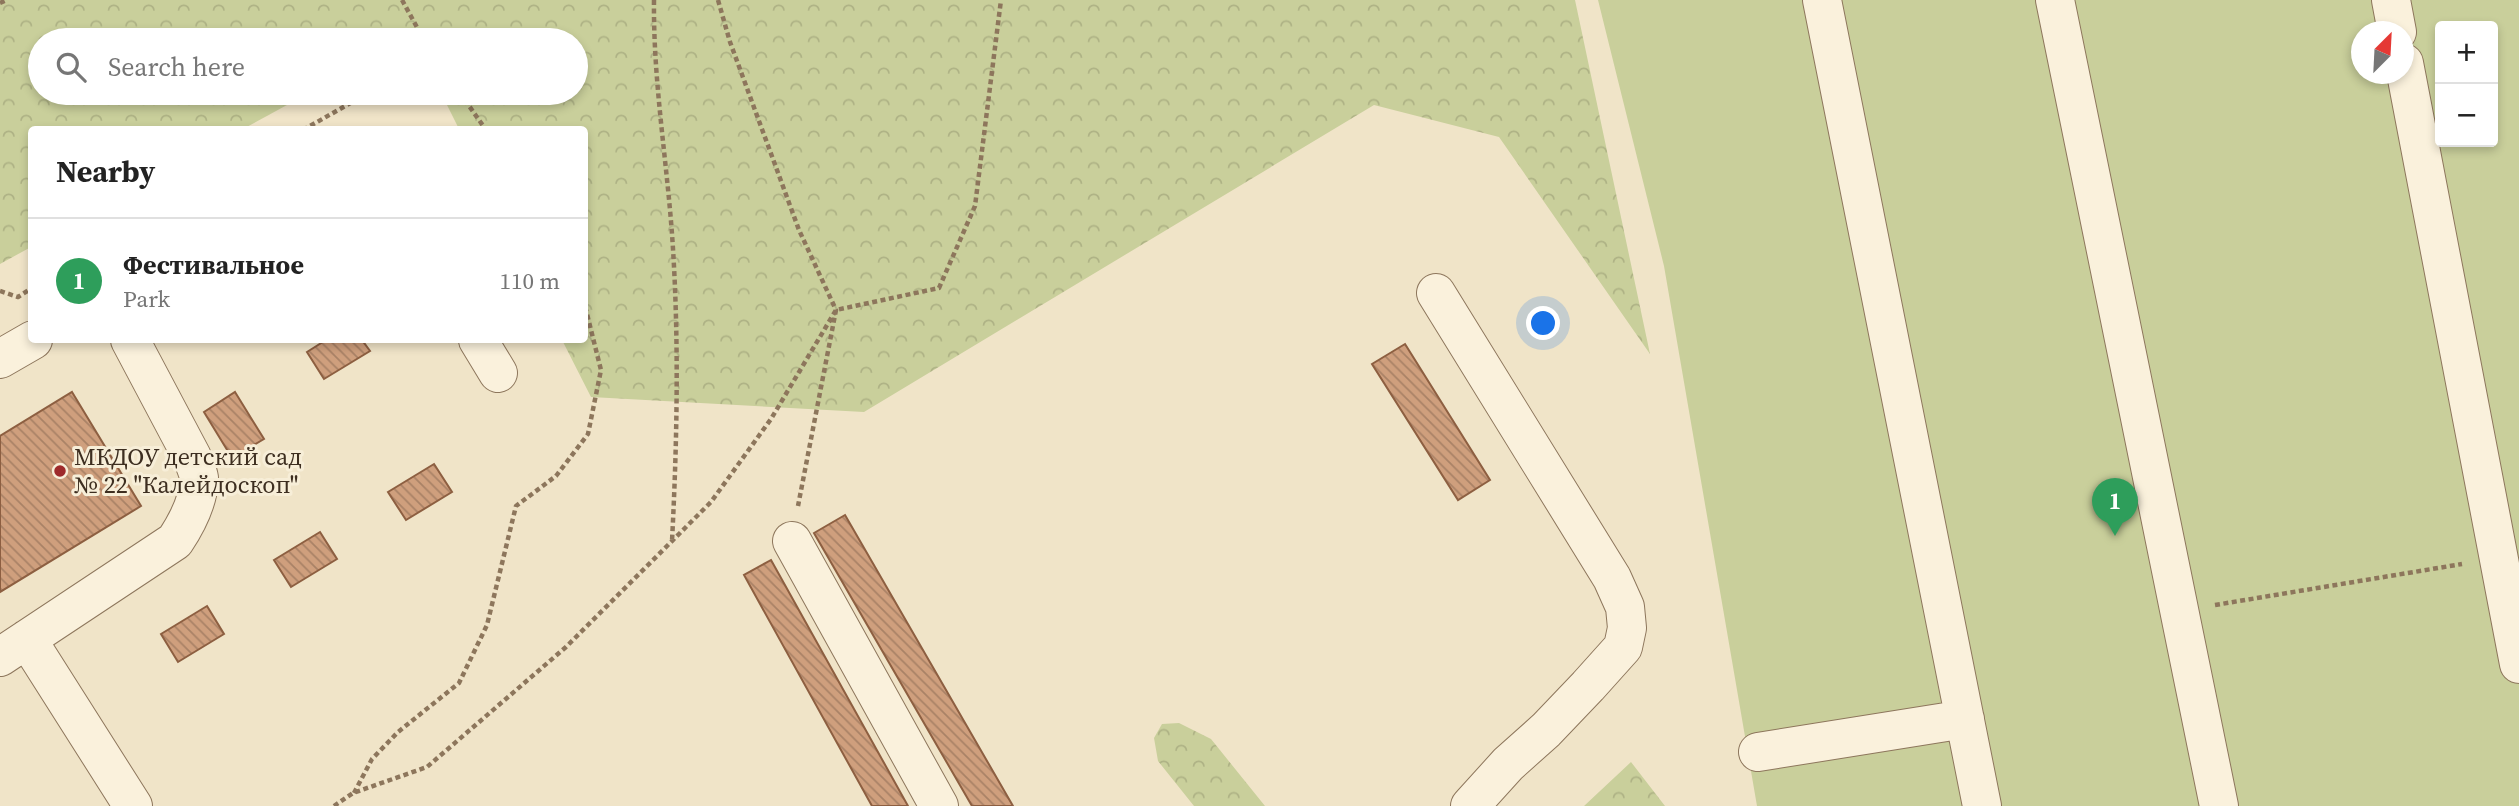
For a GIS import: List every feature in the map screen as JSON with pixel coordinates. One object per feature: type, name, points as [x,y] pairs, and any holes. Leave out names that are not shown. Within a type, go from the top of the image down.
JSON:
[{"type":"street","points":[[1822,0],[1982,806]]},
{"type":"street","points":[[2055,0],[2219,806]]},
{"type":"street","points":[[2391,0],[2395,21]]},
{"type":"street","points":[[2407,84],[2519,664]]},
{"type":"street","points":[[1436,293],[1612,578],[1625,607],[1627,628],[1623,646],[1588,686],[1546,730],[1508,764],[1470,806]]},
{"type":"street","points":[[0,359],[28,343]]},
{"type":"street","points":[[132,343],[199,477],[194,505],[186,525],[175,541],[14,648],[133,806]]},
{"type":"street","points":[[480,343],[498,373]]},
{"type":"street","points":[[792,541],[939,806]]},
{"type":"street","points":[[1758,752],[1965,719]]},
{"type":"path","points":[[0,3],[6,0]]},
{"type":"path","points":[[402,0],[417,28]]},
{"type":"path","points":[[654,0],[654,50],[674,277],[678,427],[672,542]]},
{"type":"path","points":[[718,0],[730,41],[799,230],[836,310],[792,541]]},
{"type":"path","points":[[334,806],[353,793],[427,767],[566,647],[711,502],[771,419],[836,310],[939,288],[975,206],[1001,0]]},
{"type":"path","points":[[310,126],[347,105]]},
{"type":"path","points":[[468,105],[483,126]]},
{"type":"path","points":[[0,292],[18,297],[28,291]]},
{"type":"path","points":[[353,793],[372,759],[398,732],[459,683],[487,625],[516,506],[556,477],[589,433],[601,370],[588,318]]},
{"type":"path","points":[[2181,611],[2497,558]]},
{"type":"green space","points":[[0,0],[1575,0],[1650,354],[1499,137],[1374,105],[864,412],[591,397],[564,343],[588,343],[588,126],[458,126],[447,105],[588,105],[588,28],[28,28],[28,105],[287,105],[248,126],[28,126],[28,249],[0,264]]},
{"type":"green space","points":[[1598,0],[2519,0],[2519,806],[1757,806],[1664,266]]},
{"type":"green space","points":[[1179,723],[1211,739],[1265,806],[1194,806],[1158,761],[1154,738],[1162,724]]},
{"type":"green space","points":[[1631,762],[1665,806],[1584,806]]},
{"type":"building","points":[[321,343],[364,343],[370,351],[324,379],[307,352]]},
{"type":"building","points":[[1405,344],[1490,480],[1458,500],[1372,364]]},
{"type":"building","name":"МКДОУ детский сад № 22 \"Калейдоскоп\"","points":[[72,392],[141,506],[0,592],[0,436]]},
{"type":"building","points":[[235,392],[264,439],[232,458],[204,412]]},
{"type":"building","points":[[434,464],[452,492],[406,520],[388,492]]},
{"type":"building","points":[[845,515],[1013,806],[972,806],[814,533]]},
{"type":"building","points":[[320,532],[337,559],[291,587],[274,560]]},
{"type":"building","points":[[771,560],[908,806],[872,806],[744,575]]},
{"type":"building","points":[[207,606],[224,634],[178,662],[161,634]]},
{"type":"place","name":"МКДОУ детский сад № 22 \"Калейдоскоп\"","points":[[60,471]]},
{"type":"place","name":"Фестивальное","points":[[2115,536]]}]
